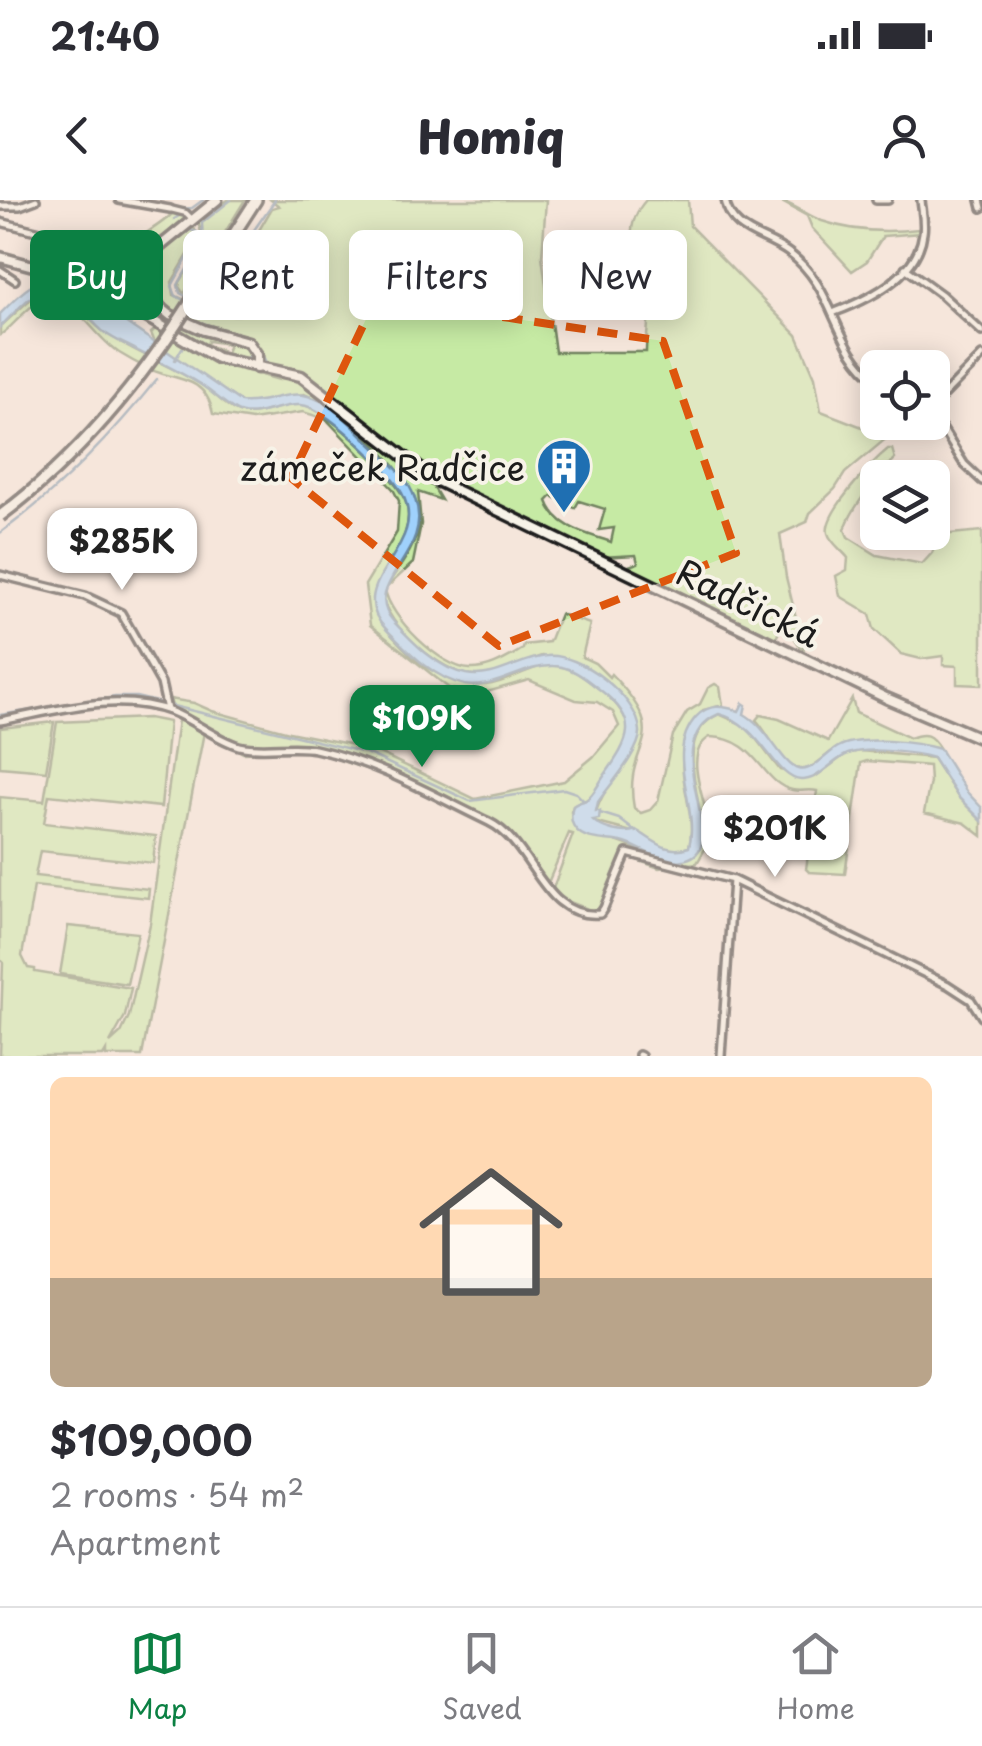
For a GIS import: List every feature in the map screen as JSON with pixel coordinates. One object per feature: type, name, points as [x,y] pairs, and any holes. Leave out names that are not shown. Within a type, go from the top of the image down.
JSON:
[{"type":"main road","points":[[0,516],[58,467],[120,402],[154,358],[256,200]]},
{"type":"street","points":[[8,224],[2,206],[20,206],[36,200]]},
{"type":"street","points":[[118,200],[186,213],[192,220]]},
{"type":"street","points":[[217,200],[152,256],[147,275],[151,294],[164,310],[185,322],[248,342],[257,355],[257,368]]},
{"type":"street","points":[[725,200],[730,216],[740,227],[771,241],[801,262],[820,284],[849,352],[860,367]]},
{"type":"street","points":[[876,200],[888,200]]},
{"type":"street","points":[[834,312],[874,294],[905,268],[922,238],[921,200]]},
{"type":"street","points":[[980,200],[982,208]]},
{"type":"street","points":[[0,222],[32,230]]},
{"type":"street","name":"Radčická","points":[[0,257],[58,273],[141,314],[206,353],[294,374],[313,383],[433,478],[933,721],[982,739]]},
{"type":"street","points":[[905,268],[982,332]]},
{"type":"street","points":[[0,270],[15,280]]},
{"type":"street","points":[[950,390],[982,356]]},
{"type":"street","points":[[950,440],[964,464],[982,481]]},
{"type":"street","points":[[0,575],[84,596],[121,612],[161,683],[167,705]]},
{"type":"street","points":[[0,721],[116,701],[138,702],[167,705],[242,747],[317,749],[389,773],[501,828],[520,845],[548,891],[591,915],[600,914],[604,908],[628,852],[733,880],[948,985],[971,1000],[982,1016]]},
{"type":"street","points":[[721,1056],[733,880]]},
{"type":"highlighted area","points":[[376,298],[663,341],[736,553],[499,646],[291,478]]},
{"type":"green space","points":[[228,200],[245,200],[226,230],[200,230],[197,222]]},
{"type":"green space","points":[[271,200],[546,200],[543,320],[551,320],[555,352],[646,352],[648,320],[687,320],[687,230],[632,230],[632,227],[646,200],[688,200],[690,226],[797,335],[815,377],[821,411],[860,426],[860,440],[884,440],[845,473],[835,489],[810,513],[807,522],[780,534],[805,654],[784,622],[775,640],[626,567],[638,563],[636,555],[601,557],[451,484],[306,376],[430,481],[441,500],[418,492],[421,524],[413,563],[385,589],[396,613],[431,651],[458,666],[477,669],[504,660],[524,645],[549,642],[560,614],[590,624],[582,657],[609,677],[611,674],[631,697],[645,729],[632,786],[634,808],[641,813],[658,801],[673,735],[687,712],[700,704],[708,688],[715,684],[720,687],[723,705],[703,710],[684,748],[683,777],[691,824],[689,847],[665,848],[644,835],[594,822],[601,798],[640,733],[612,686],[542,656],[490,674],[460,672],[431,657],[393,620],[382,594],[383,591],[410,550],[419,523],[417,505],[408,486],[377,447],[339,414],[304,394],[241,402],[156,345],[151,333],[156,328],[227,365],[279,380],[283,370],[266,366],[252,341],[186,320],[329,320],[329,230],[259,230],[272,208],[279,206]],"holes":[[[552,496],[575,508],[579,501],[605,509],[599,530],[614,528],[611,542],[565,524],[547,501]]]},
{"type":"green space","points":[[778,200],[822,221],[846,227],[882,231],[919,229],[920,233],[883,236],[867,261],[852,271],[812,228],[807,216]]},
{"type":"green space","points":[[173,213],[187,217],[163,238],[163,230],[151,230]]},
{"type":"green space","points":[[183,231],[183,263],[172,282],[174,295],[183,299],[183,318],[163,304],[163,248]]},
{"type":"green space","points":[[30,300],[30,308],[0,335],[0,327]]},
{"type":"green space","points":[[163,311],[190,326],[245,345],[251,351],[250,359],[225,356],[229,344],[208,341],[207,345],[221,350],[217,354],[161,320]]},
{"type":"green space","points":[[84,320],[91,320],[129,347],[200,384],[236,411],[252,414],[303,405],[329,419],[361,446],[401,492],[408,520],[404,536],[379,581],[375,611],[396,640],[426,667],[458,680],[486,685],[541,667],[559,666],[580,675],[613,701],[625,718],[628,736],[597,788],[573,806],[571,812],[594,838],[620,842],[658,857],[683,859],[696,854],[701,831],[693,750],[705,723],[719,714],[746,726],[780,770],[815,777],[846,754],[860,751],[933,758],[958,797],[982,821],[982,836],[965,823],[924,813],[929,766],[867,761],[861,763],[845,874],[809,872],[806,869],[817,791],[795,791],[781,785],[739,745],[710,737],[697,756],[698,782],[710,834],[697,863],[659,868],[623,855],[598,913],[557,897],[552,891],[573,834],[569,833],[545,890],[504,833],[404,782],[310,750],[243,753],[216,737],[205,725],[173,710],[170,699],[289,732],[369,748],[475,799],[564,781],[593,757],[619,726],[613,712],[597,702],[576,700],[529,680],[480,694],[450,689],[370,625],[365,585],[397,532],[399,501],[393,489],[326,419],[303,412],[252,420],[213,414],[207,396],[196,385],[152,370],[103,340]]},
{"type":"green space","points":[[888,449],[892,449],[894,460],[877,460]]},
{"type":"green space","points":[[860,478],[860,501],[845,530],[860,544],[860,550],[922,564],[933,550],[950,550],[950,534],[982,531],[982,685],[957,684],[957,666],[943,665],[943,656],[921,659],[901,654],[874,629],[870,614],[840,596],[836,576],[847,570],[848,558],[828,533],[833,514]]},
{"type":"green space","points":[[852,699],[856,713],[910,738],[927,736],[940,749],[892,743],[844,745],[809,768],[796,768],[784,760],[756,720],[760,715],[779,719],[828,741]]},
{"type":"green space","points":[[148,718],[169,722],[161,807],[49,795],[44,823],[156,836],[153,863],[40,851],[35,876],[149,889],[148,898],[34,886],[22,956],[35,972],[131,988],[125,1016],[110,1043],[121,1033],[129,1016],[150,924],[178,720],[204,732],[142,1056],[106,1056],[106,1051],[103,1056],[0,1056],[0,797],[44,801],[57,722]]},
{"type":"green space","points":[[54,722],[46,771],[0,767],[0,728]]},
{"type":"green space","points":[[68,926],[138,933],[127,984],[60,974]]},
{"type":"water","points":[[30,287],[30,298],[0,327],[0,314]]},
{"type":"water","points":[[122,320],[241,402],[300,395],[325,403],[388,460],[411,490],[418,519],[408,552],[385,594],[385,608],[409,638],[436,661],[466,674],[487,674],[547,656],[575,661],[605,679],[629,704],[637,718],[639,739],[598,802],[599,819],[593,820],[601,826],[636,830],[667,848],[689,847],[690,815],[682,764],[687,732],[706,709],[739,711],[743,703],[744,714],[798,769],[814,765],[838,747],[860,741],[903,742],[940,749],[966,791],[982,808],[982,821],[958,797],[933,758],[890,751],[856,752],[814,777],[801,780],[783,771],[746,728],[719,714],[702,726],[693,743],[694,785],[702,826],[702,842],[696,854],[683,860],[669,860],[625,843],[579,833],[572,823],[573,806],[591,796],[625,741],[626,721],[612,700],[572,670],[560,667],[531,669],[476,686],[454,682],[422,663],[386,629],[375,612],[373,596],[406,531],[408,513],[402,493],[371,456],[312,408],[293,405],[250,414],[235,410],[203,386],[105,333],[93,321]]},
{"type":"waterway","points":[[181,209],[192,208],[203,200]]},
{"type":"waterway","points":[[202,230],[202,223],[231,200]]},
{"type":"waterway","points":[[231,230],[250,200]]},
{"type":"waterway","points":[[253,212],[262,200]]},
{"type":"waterway","points":[[254,230],[275,200]]},
{"type":"waterway","points":[[174,219],[179,216]]},
{"type":"waterway","points":[[163,250],[183,235]]},
{"type":"waterway","points":[[183,266],[172,286],[176,296],[183,300]]},
{"type":"waterway","points":[[183,276],[178,285],[183,295]]},
{"type":"waterway","points":[[158,320],[170,327]]},
{"type":"waterway","points":[[194,320],[251,339],[267,364],[308,376]]},
{"type":"waterway","points":[[198,342],[219,353]]},
{"type":"waterway","points":[[175,360],[182,348]]},
{"type":"waterway","points":[[226,355],[245,359],[249,356]]},
{"type":"waterway","points":[[0,533],[84,461],[157,379]]},
{"type":"waterway","points":[[0,715],[136,697],[366,753],[470,801],[564,789],[584,801]]},
{"type":"waterway","points":[[600,813],[619,819],[636,832]]},
{"type":"place","name":"zámeček Radčice","points":[[564,515]]}]
